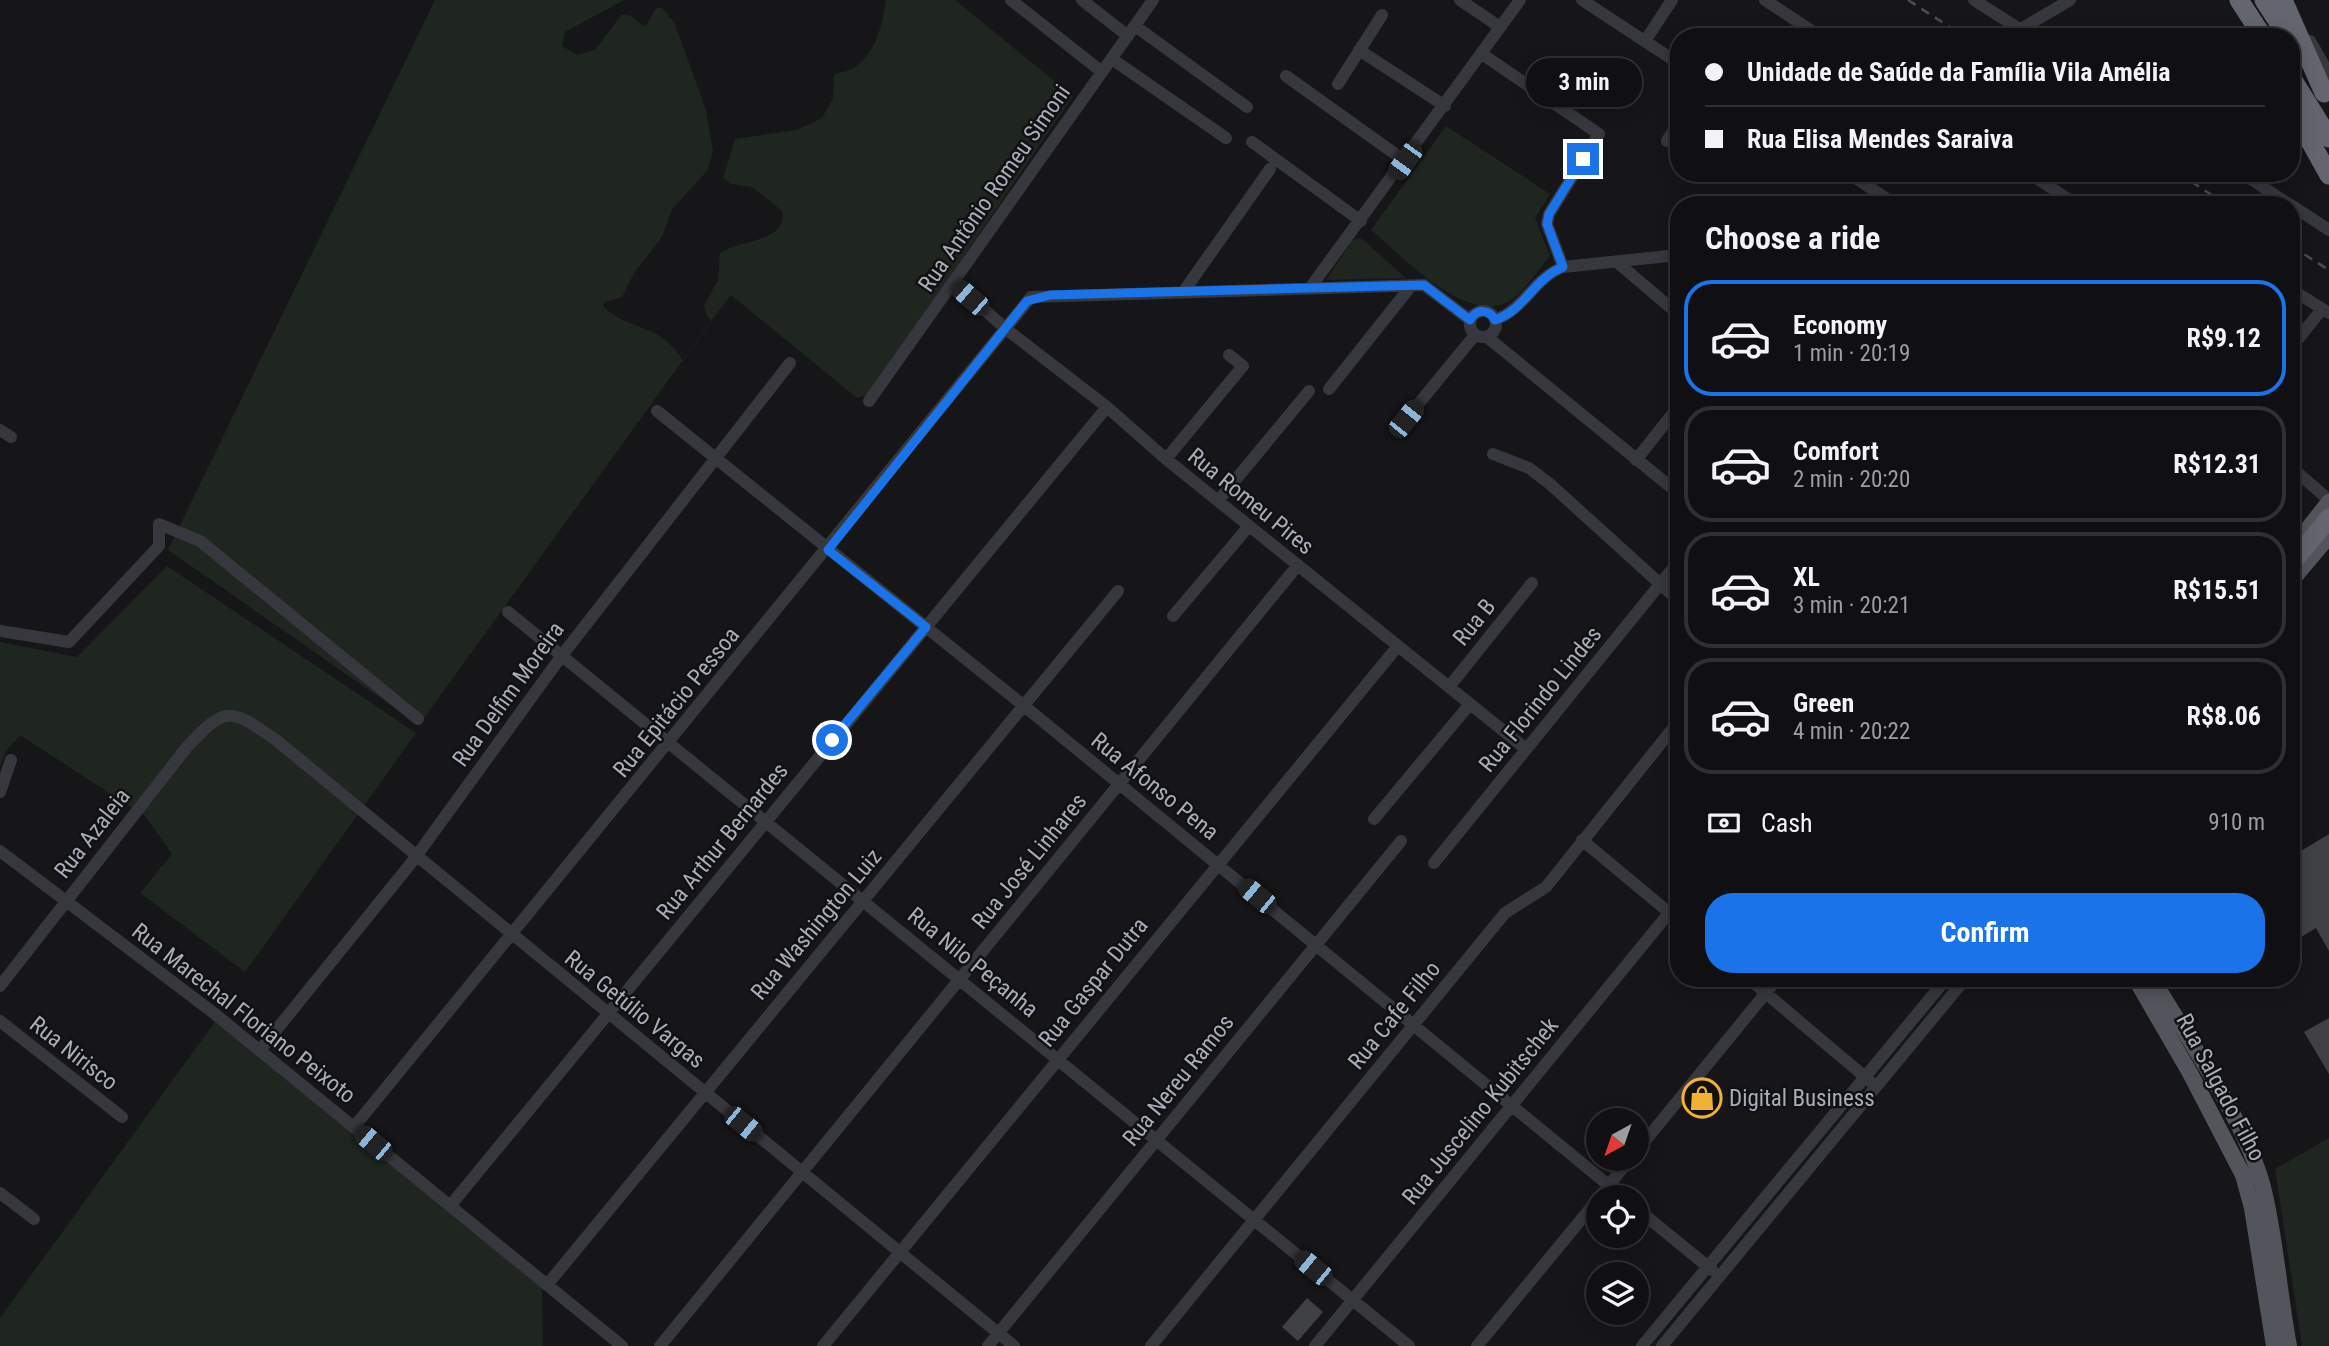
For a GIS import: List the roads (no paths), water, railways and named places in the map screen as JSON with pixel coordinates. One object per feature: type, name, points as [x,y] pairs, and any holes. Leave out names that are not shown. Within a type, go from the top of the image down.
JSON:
[{"type":"highway","points":[[2264,0],[2282,28]]},
{"type":"highway","points":[[2284,0],[2292,28]]},
{"type":"highway","points":[[2244,7],[2256,28]]},
{"type":"highway","points":[[2300,59],[2329,175]]},
{"type":"highway","points":[[2300,69],[2329,157]]},
{"type":"highway","points":[[2310,96],[2329,138]]},
{"type":"highway","points":[[2300,553],[2329,518]]},
{"type":"main road","points":[[2300,538],[2329,501]]},
{"type":"main road","points":[[2300,570],[2329,536]]},
{"type":"main road","name":"Rua Salgado Filho","points":[[2142,987],[2172,1027],[2256,1167],[2270,1223],[2289,1346]]},
{"type":"main road","name":"Rua Salgado Filho","points":[[2156,987],[2243,1175],[2252,1208],[2273,1346]]},
{"type":"street","points":[[1011,0],[1102,72]]},
{"type":"street","points":[[1082,0],[1247,107]]},
{"type":"street","name":"Rua Antônio Romeu Simoni","points":[[869,401],[1153,0]]},
{"type":"street","points":[[1460,0],[1500,27]]},
{"type":"street","points":[[1310,288],[1520,0]]},
{"type":"street","points":[[1582,0],[1670,58]]},
{"type":"street","points":[[1645,41],[1672,0]]},
{"type":"street","points":[[1765,0],[1807,28]]},
{"type":"street","points":[[1974,0],[2019,28]]},
{"type":"street","points":[[2023,28],[2070,0]]},
{"type":"street","points":[[1338,84],[1382,15]]},
{"type":"street","points":[[1359,50],[1445,106]]},
{"type":"street","points":[[1482,54],[1599,134],[1549,214],[1547,224],[1563,267]]},
{"type":"street","points":[[1112,59],[1226,138]]},
{"type":"street","points":[[1286,76],[1405,161]]},
{"type":"street","points":[[1667,141],[1670,136]]},
{"type":"street","points":[[1252,142],[1361,221]]},
{"type":"street","points":[[1184,291],[1270,169]]},
{"type":"street","points":[[1862,182],[1882,196]]},
{"type":"street","points":[[2042,182],[2064,196]]},
{"type":"street","points":[[2256,182],[2277,196]]},
{"type":"street","points":[[2300,211],[2329,230]]},
{"type":"street","points":[[1495,320],[1516,309],[1546,274],[1563,267],[1670,256]]},
{"type":"street","points":[[1618,263],[1670,307]]},
{"type":"street","name":"Rua Romeu Pires","points":[[953,282],[1006,329],[1107,407],[1166,459],[1526,749]]},
{"type":"street","points":[[1184,291],[1418,285],[1470,320]]},
{"type":"street","points":[[1329,389],[1418,285]]},
{"type":"street","name":"Rua Epitácio Pessoa","points":[[354,1127],[828,550],[1027,301],[1050,295],[1184,291]]},
{"type":"street","points":[[2300,295],[2326,311],[2300,338]]},
{"type":"street","points":[[1406,419],[1481,336],[1493,332],[1495,320],[1491,313],[1475,313],[1470,320],[1470,328],[1481,336],[1670,487]]},
{"type":"street","points":[[1166,459],[1243,366],[1229,355]]},
{"type":"street","name":"Rua Delfim Moreira","points":[[260,1051],[415,856],[562,654],[790,363]]},
{"type":"street","points":[[1218,501],[1309,391]]},
{"type":"street","name":"Rua Arthur Bernardes","points":[[450,1206],[1107,407]]},
{"type":"street","name":"Rua Afonso Pena","points":[[657,411],[1023,705],[1609,1185]]},
{"type":"street","points":[[1636,460],[1670,417]]},
{"type":"street","points":[[1493,454],[1528,468],[1550,484],[1670,593]]},
{"type":"street","points":[[2300,475],[2329,501]]},
{"type":"street","points":[[0,631],[69,642],[159,546],[159,524],[200,541],[418,719]]},
{"type":"street","points":[[1173,617],[1249,526]]},
{"type":"street","name":"Rua José Linhares","points":[[660,1346],[1298,565]]},
{"type":"street","name":"Rua Florindo Lindes","points":[[1434,863],[1670,572]]},
{"type":"street","name":"Rua B","points":[[1449,687],[1532,583]]},
{"type":"street","name":"Rua Washington Luiz","points":[[547,1284],[1118,591]]},
{"type":"street","name":"Rua Nilo Peçanha","points":[[508,612],[864,899],[1409,1346]]},
{"type":"street","name":"Rua Gaspar Dutra","points":[[823,1346],[1398,646]]},
{"type":"street","points":[[1374,819],[1470,704]]},
{"type":"street","name":"Rua Getúlio Vargas","points":[[224,715],[245,718],[276,740],[510,939],[607,1014],[1014,1346]]},
{"type":"street","name":"Rua Azaleia","points":[[0,986],[187,747],[211,721],[224,715]]},
{"type":"street","name":"Rua Cafe Filho","points":[[1152,1346],[1505,913],[1546,887],[1670,732]]},
{"type":"street","points":[[0,792],[11,760]]},
{"type":"street","points":[[1582,840],[1670,914]]},
{"type":"street","name":"Rua Nereu Ramos","points":[[988,1346],[1401,841]]},
{"type":"street","name":"Rua Marechal Floriano Peixoto","points":[[0,851],[260,1051],[622,1346]]},
{"type":"street","name":"Rua Juscelino Kubitschek","points":[[1315,1346],[1512,1105],[1670,922]]},
{"type":"street","points":[[1759,987],[1877,1087]]},
{"type":"street","points":[[1649,1136],[1771,987]]},
{"type":"street","points":[[1642,1346],[1940,987]]},
{"type":"street","points":[[1662,1346],[1959,987]]},
{"type":"street","name":"Rua Nirisco","points":[[0,1021],[122,1117]]},
{"type":"street","points":[[1609,1185],[1620,1171]]},
{"type":"street","points":[[0,1193],[34,1219]]},
{"type":"street","points":[[1477,1346],[1586,1214]]},
{"type":"street","points":[[1649,1219],[1719,1276]]},
{"type":"railway","points":[[1908,0],[1951,28]]},
{"type":"railway","points":[[2192,182],[2213,196]]},
{"type":"railway","points":[[2300,252],[2329,270]]},
{"type":"place","name":"Digital Business","points":[[1702,1098]]}]
